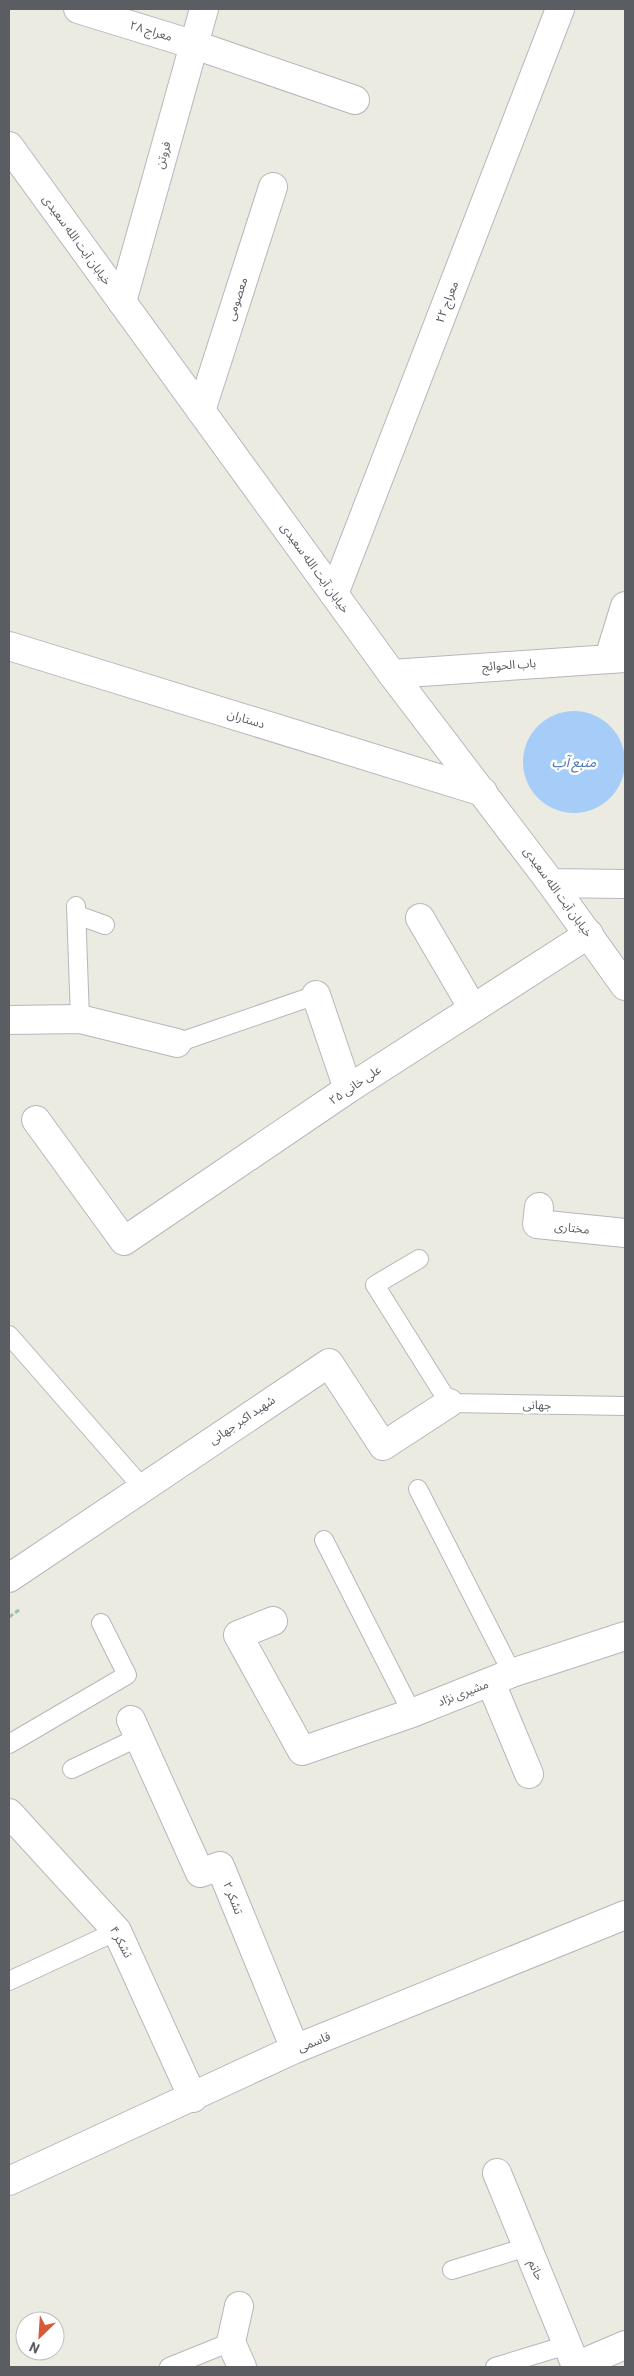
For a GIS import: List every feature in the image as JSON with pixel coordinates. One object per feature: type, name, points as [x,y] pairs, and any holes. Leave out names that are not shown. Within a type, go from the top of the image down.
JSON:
[{"type":"street","name":"معراج ۲۸","points":[[78,9],[195,45],[355,100]]},
{"type":"street","name":"فروتن","points":[[122,302],[204,9]]},
{"type":"street","name":"معراج ۲۲","points":[[334,594],[560,9]]},
{"type":"street","name":"خیابان آیت الله سعیدی","points":[[11,156],[122,302],[392,674],[623,977]]},
{"type":"street","name":"معصومی","points":[[201,411],[273,187]]},
{"type":"street","points":[[617,658],[625,606]]},
{"type":"street","name":"دستاران","points":[[9,646],[483,792]]},
{"type":"street","name":"باب الحوائج","points":[[392,674],[617,658]]},
{"type":"street","points":[[551,883],[625,884]]},
{"type":"street","points":[[420,918],[472,1007]]},
{"type":"street","name":"علی خانی ۲۵","points":[[36,1120],[124,1241],[472,1007],[589,934]]},
{"type":"street","points":[[316,994],[348,1089]]},
{"type":"street","points":[[9,1020],[80,1020],[177,1043]]},
{"type":"street","name":"مختاری","points":[[539,1207],[537,1224],[625,1233]]},
{"type":"street","name":"شهید اکبر جهانی","points":[[9,1578],[329,1363],[383,1446],[449,1404]]},
{"type":"street","name":"مشیری نژاد","points":[[273,1620],[238,1635],[302,1751],[412,1713],[502,1678],[625,1636]]},
{"type":"street","points":[[502,1678],[529,1774]]},
{"type":"street","name":"تشکر ۲","points":[[135,1729],[200,1873],[220,1866],[295,2049]]},
{"type":"street","name":"تشکر ۴","points":[[9,1813],[118,1931],[193,2098]]},
{"type":"street","name":"قاسمی","points":[[9,2181],[193,2098],[295,2049],[625,1914]]},
{"type":"street","name":"حاتم","points":[[497,2173],[572,2355]]},
{"type":"street","points":[[239,2306],[231,2342],[242,2367]]},
{"type":"street","points":[[572,2355],[625,2345]]},
{"type":"lane","points":[[80,1020],[76,910],[105,925]]},
{"type":"lane","points":[[177,1043],[316,994]]},
{"type":"lane","points":[[419,1259],[374,1285],[449,1404]]},
{"type":"lane","points":[[9,1335],[142,1487]]},
{"type":"lane","name":"جهانی","points":[[449,1404],[625,1406]]},
{"type":"lane","points":[[418,1489],[502,1678]]},
{"type":"lane","points":[[324,1540],[412,1713]]},
{"type":"lane","points":[[9,1744],[127,1675],[100,1623]]},
{"type":"lane","points":[[72,1769],[135,1729]]},
{"type":"lane","points":[[9,1981],[118,1931]]},
{"type":"lane","points":[[452,2270],[527,2247]]},
{"type":"lane","points":[[168,2367],[231,2342]]},
{"type":"lane","points":[[495,2367],[572,2355]]},
{"type":"water","name":"منبع آب","points":[[574,711],[594,715],[610,726],[621,742],[625,762],[621,782],[610,798],[594,809],[574,813],[554,809],[538,798],[527,782],[523,762],[527,742],[538,726],[554,715]]}]
